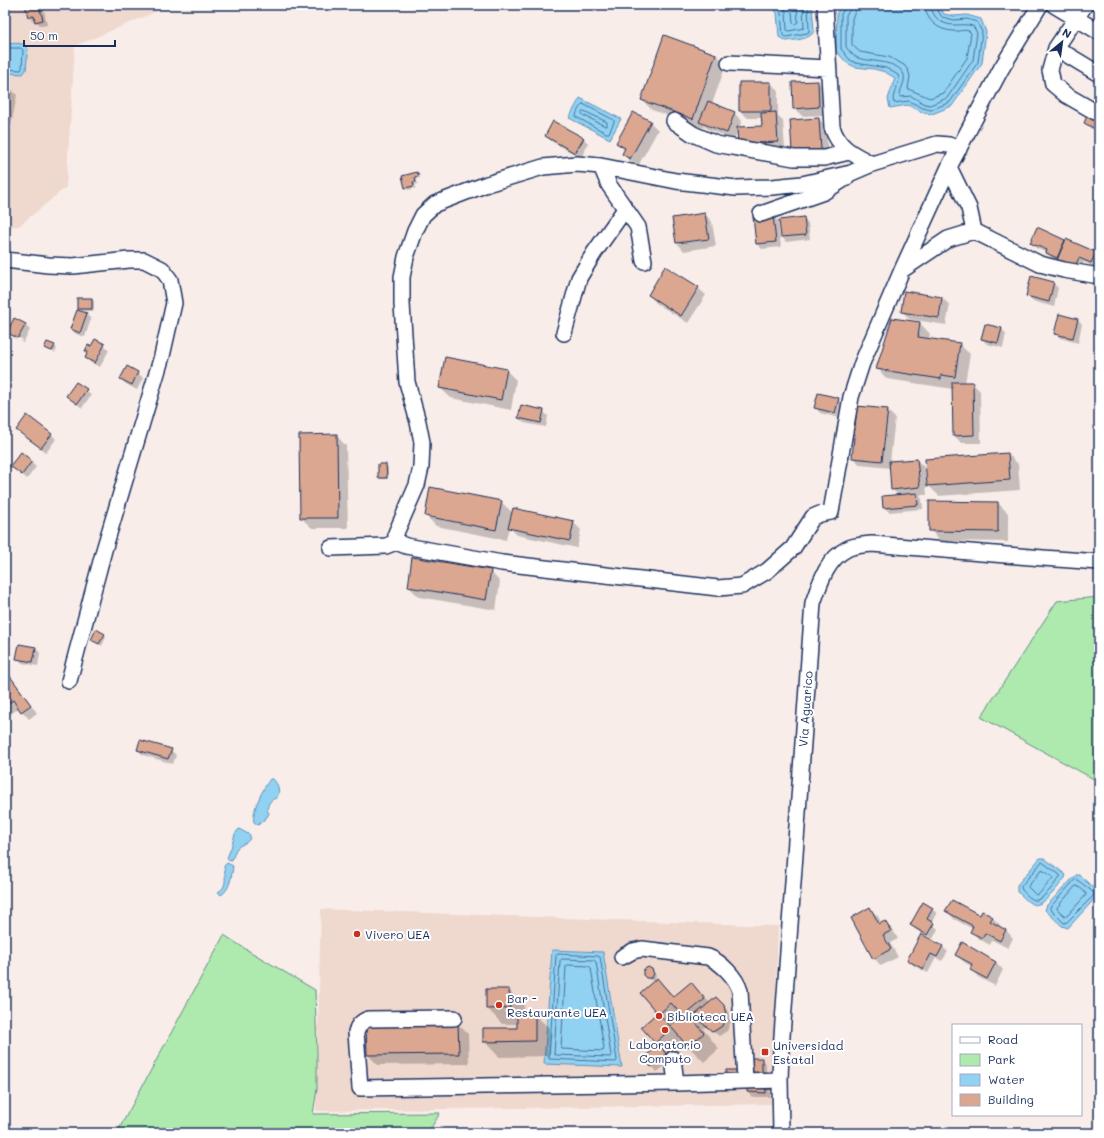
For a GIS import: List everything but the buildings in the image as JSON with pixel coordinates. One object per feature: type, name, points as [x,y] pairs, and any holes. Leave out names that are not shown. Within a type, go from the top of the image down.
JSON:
[{"type":"street","points":[[825,5],[832,127],[835,137],[849,152],[872,164]]},
{"type":"street","points":[[331,548],[386,546],[396,542],[406,546],[502,563],[718,588],[742,586],[767,571],[793,548],[813,517],[831,512],[851,397],[862,363],[949,167],[1001,69],[1040,5]]},
{"type":"street","points":[[1054,5],[1099,32]]},
{"type":"street","points":[[1084,5],[1056,48],[1050,70],[1053,84],[1066,95],[1097,108]]},
{"type":"street","points":[[1056,48],[1099,74]]},
{"type":"street","points":[[729,63],[828,68]]},
{"type":"street","points":[[674,121],[694,134],[716,144],[763,153],[794,158],[824,158],[849,152]]},
{"type":"street","points":[[396,542],[396,533],[417,485],[421,467],[422,442],[407,382],[402,304],[402,277],[406,257],[415,231],[420,220],[435,204],[487,184],[543,167],[577,164],[601,166],[676,181],[736,188],[772,187],[802,184],[851,173],[872,164],[937,144],[949,145],[959,149]]},
{"type":"street","points":[[601,166],[609,186],[638,227],[644,261]]},
{"type":"street","points":[[949,167],[969,208],[974,231]]},
{"type":"street","points":[[761,214],[824,192],[838,184],[851,173]]},
{"type":"street","points":[[564,333],[578,278],[625,209]]},
{"type":"street","points":[[902,270],[948,240],[974,231],[1040,264],[1099,276]]},
{"type":"street","points":[[5,260],[48,265],[73,266],[129,260],[144,260],[162,269],[170,280],[174,303],[162,356],[104,550],[69,681]]},
{"type":"street","name":"Vía Aguarico","points":[[781,1133],[780,1080],[813,603],[821,580],[833,559],[848,548],[872,544],[1099,562]]},
{"type":"street","points":[[622,957],[633,951],[642,949],[708,957],[719,963],[731,975],[737,983],[740,991],[745,1080]]},
{"type":"street","points":[[454,1018],[368,1019],[363,1021],[356,1032],[360,1088],[780,1080]]},
{"type":"street","points":[[672,1059],[676,1083]]},
{"type":"shaded area","points":[[5,5],[166,5],[160,10],[75,46],[66,187],[19,226],[5,227]]},
{"type":"shaded area","points":[[321,909],[778,926],[772,1104],[316,1111]]},
{"type":"green space","points":[[1099,597],[1099,782],[981,717],[1057,601]]},
{"type":"green space","points":[[224,935],[315,990],[317,1089],[313,1114],[440,1113],[428,1133],[117,1133]]},
{"type":"water","points":[[775,5],[812,5],[814,31],[812,34],[806,38],[786,41],[779,37],[777,13],[774,8]]},
{"type":"water","points":[[843,5],[939,5],[944,14],[954,16],[967,15],[981,19],[986,32],[982,63],[952,106],[932,114],[922,112],[908,105],[890,108],[888,99],[895,78],[885,72],[855,67],[847,63],[836,51],[837,12]]},
{"type":"water","points":[[5,44],[23,44],[28,48],[26,70],[23,74],[5,73]]},
{"type":"water","points":[[580,98],[621,119],[610,139],[569,118]]},
{"type":"water","points":[[270,779],[273,779],[278,786],[278,795],[277,798],[273,799],[268,806],[267,810],[269,813],[267,817],[258,825],[254,822],[254,812]]},
{"type":"water","points":[[239,829],[250,835],[250,838],[237,848],[232,860],[227,859],[235,834]]},
{"type":"water","points":[[1040,858],[1044,858],[1066,875],[1046,900],[1036,905],[1030,903],[1017,892],[1017,885]]},
{"type":"water","points":[[227,863],[233,866],[232,874],[227,890],[221,895],[218,892],[225,884],[224,866]]},
{"type":"water","points":[[1076,875],[1079,875],[1099,894],[1068,928],[1062,926],[1045,910],[1047,905]]},
{"type":"water","points":[[552,950],[603,952],[622,1067],[544,1064]]},
{"type":"place","name":"Vivero UEA","points":[[357,934]]},
{"type":"place","name":"Bar - Restaurante UEA","points":[[499,1005]]},
{"type":"place","name":"Biblioteca UEA","points":[[659,1016]]},
{"type":"place","name":"Laboratorio Computo","points":[[665,1030]]},
{"type":"place","name":"Universidad Estatal","points":[[765,1052]]}]
